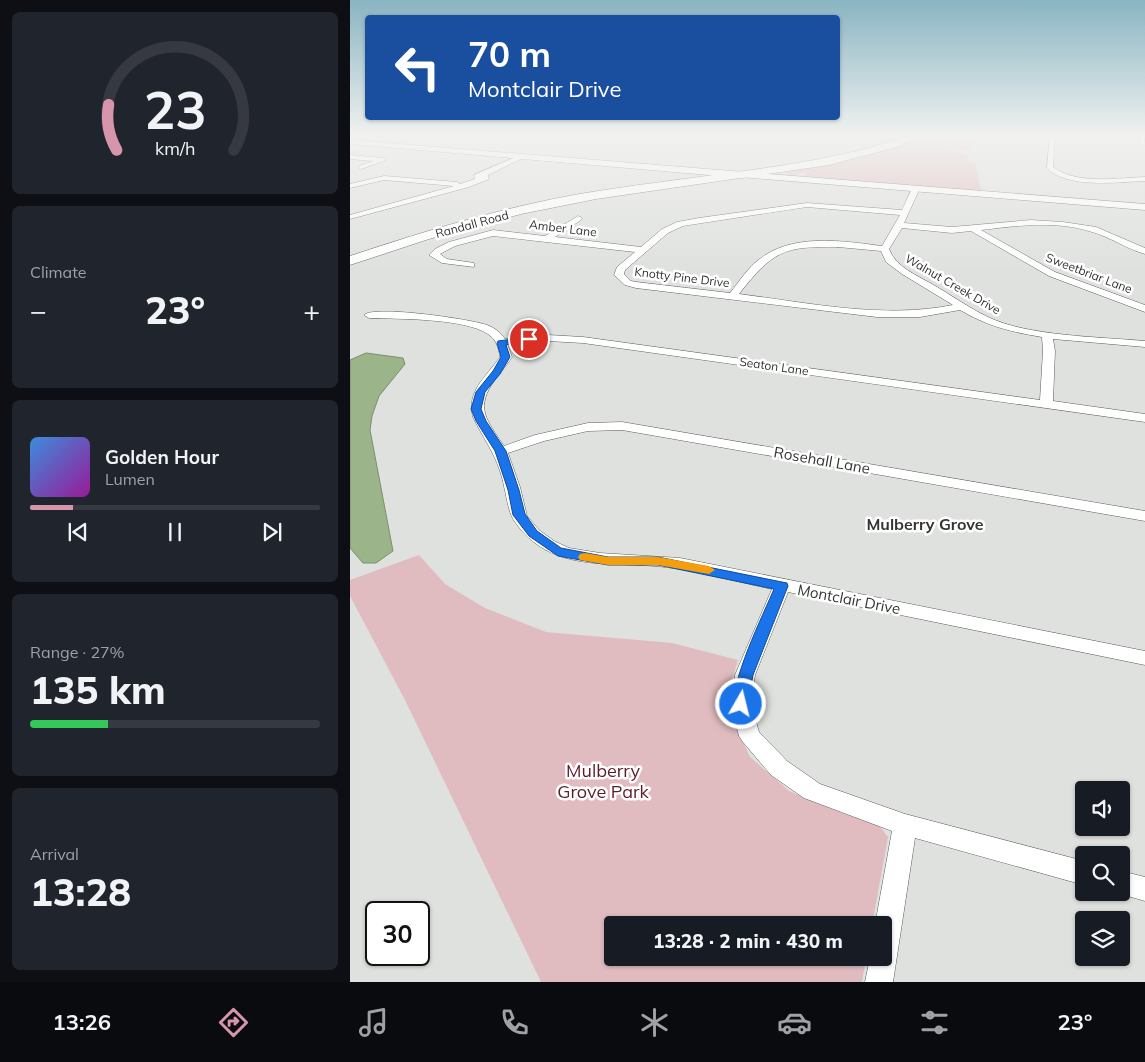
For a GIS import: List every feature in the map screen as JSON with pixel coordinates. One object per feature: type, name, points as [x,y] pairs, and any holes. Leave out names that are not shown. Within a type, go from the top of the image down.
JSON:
[{"type":"main road","name":"Randall Road","points":[[350,261],[424,236],[520,211],[670,181]]},
{"type":"main road","points":[[819,181],[1145,207]]},
{"type":"street","points":[[350,186],[372,181]]},
{"type":"street","points":[[424,181],[468,184]]},
{"type":"street","points":[[350,217],[476,181]]},
{"type":"street","points":[[732,296],[763,261],[785,250],[824,244],[885,249],[899,226],[916,188]]},
{"type":"street","name":"Knotty Pine Drive","points":[[905,213],[807,205],[699,220],[672,228],[618,272],[620,278],[628,283],[894,315],[934,313],[962,306]]},
{"type":"street","points":[[548,238],[578,218]]},
{"type":"street","points":[[899,226],[974,229],[1031,222],[1063,224],[1093,229],[1145,251]]},
{"type":"street","name":"Sweetbriar Lane","points":[[974,229],[1052,274],[1145,310]]},
{"type":"street","name":"Amber Lane","points":[[470,265],[438,259],[434,255],[439,250],[485,234],[502,233],[643,250]]},
{"type":"street","name":"Walnut Creek Drive","points":[[885,249],[888,260],[985,320],[1046,335],[1145,344]]},
{"type":"street","points":[[369,314],[458,322],[491,332],[501,343]]},
{"type":"street","points":[[1046,335],[1049,351],[1046,404]]},
{"type":"street","name":"Seaton Lane","points":[[501,343],[548,338],[583,340],[1145,418]]},
{"type":"street","name":"Montclair Drive","points":[[501,343],[506,357],[481,392],[476,409],[481,421],[500,451],[514,490],[519,515],[533,534],[558,552],[608,561],[658,561],[1145,658]]},
{"type":"street","name":"Rosehall Lane","points":[[500,451],[540,438],[588,427],[622,426],[1145,516]]},
{"type":"street","points":[[782,586],[745,675],[741,704],[750,736],[779,768],[812,791],[905,825],[1075,871]]},
{"type":"street","points":[[879,982],[905,825]]},
{"type":"street","points":[[1130,885],[1145,889]]},
{"type":"green space","points":[[855,181],[979,181],[981,190]]},
{"type":"green space","name":"Mulberry Grove Park","points":[[419,555],[445,584],[485,608],[546,632],[672,643],[738,660],[730,687],[734,722],[750,757],[789,791],[842,813],[878,824],[888,837],[874,916],[604,916],[604,966],[865,966],[862,982],[541,982],[405,700],[350,596],[350,580]]},
{"type":"shaded area","points":[[366,353],[403,358],[405,364],[379,396],[372,416],[370,430],[393,551],[376,563],[363,563],[350,548],[350,360]]},
{"type":"slow traffic","points":[[585,557],[608,561],[658,561],[709,570]]},
{"type":"district","name":"Mulberry Grove","points":[[925,524]]},
{"type":"route","points":[[529,339],[501,343],[506,357],[481,392],[476,409],[481,421],[500,451],[514,490],[519,515],[533,534],[558,552],[608,561],[658,561],[782,586],[745,675],[741,704]]}]
